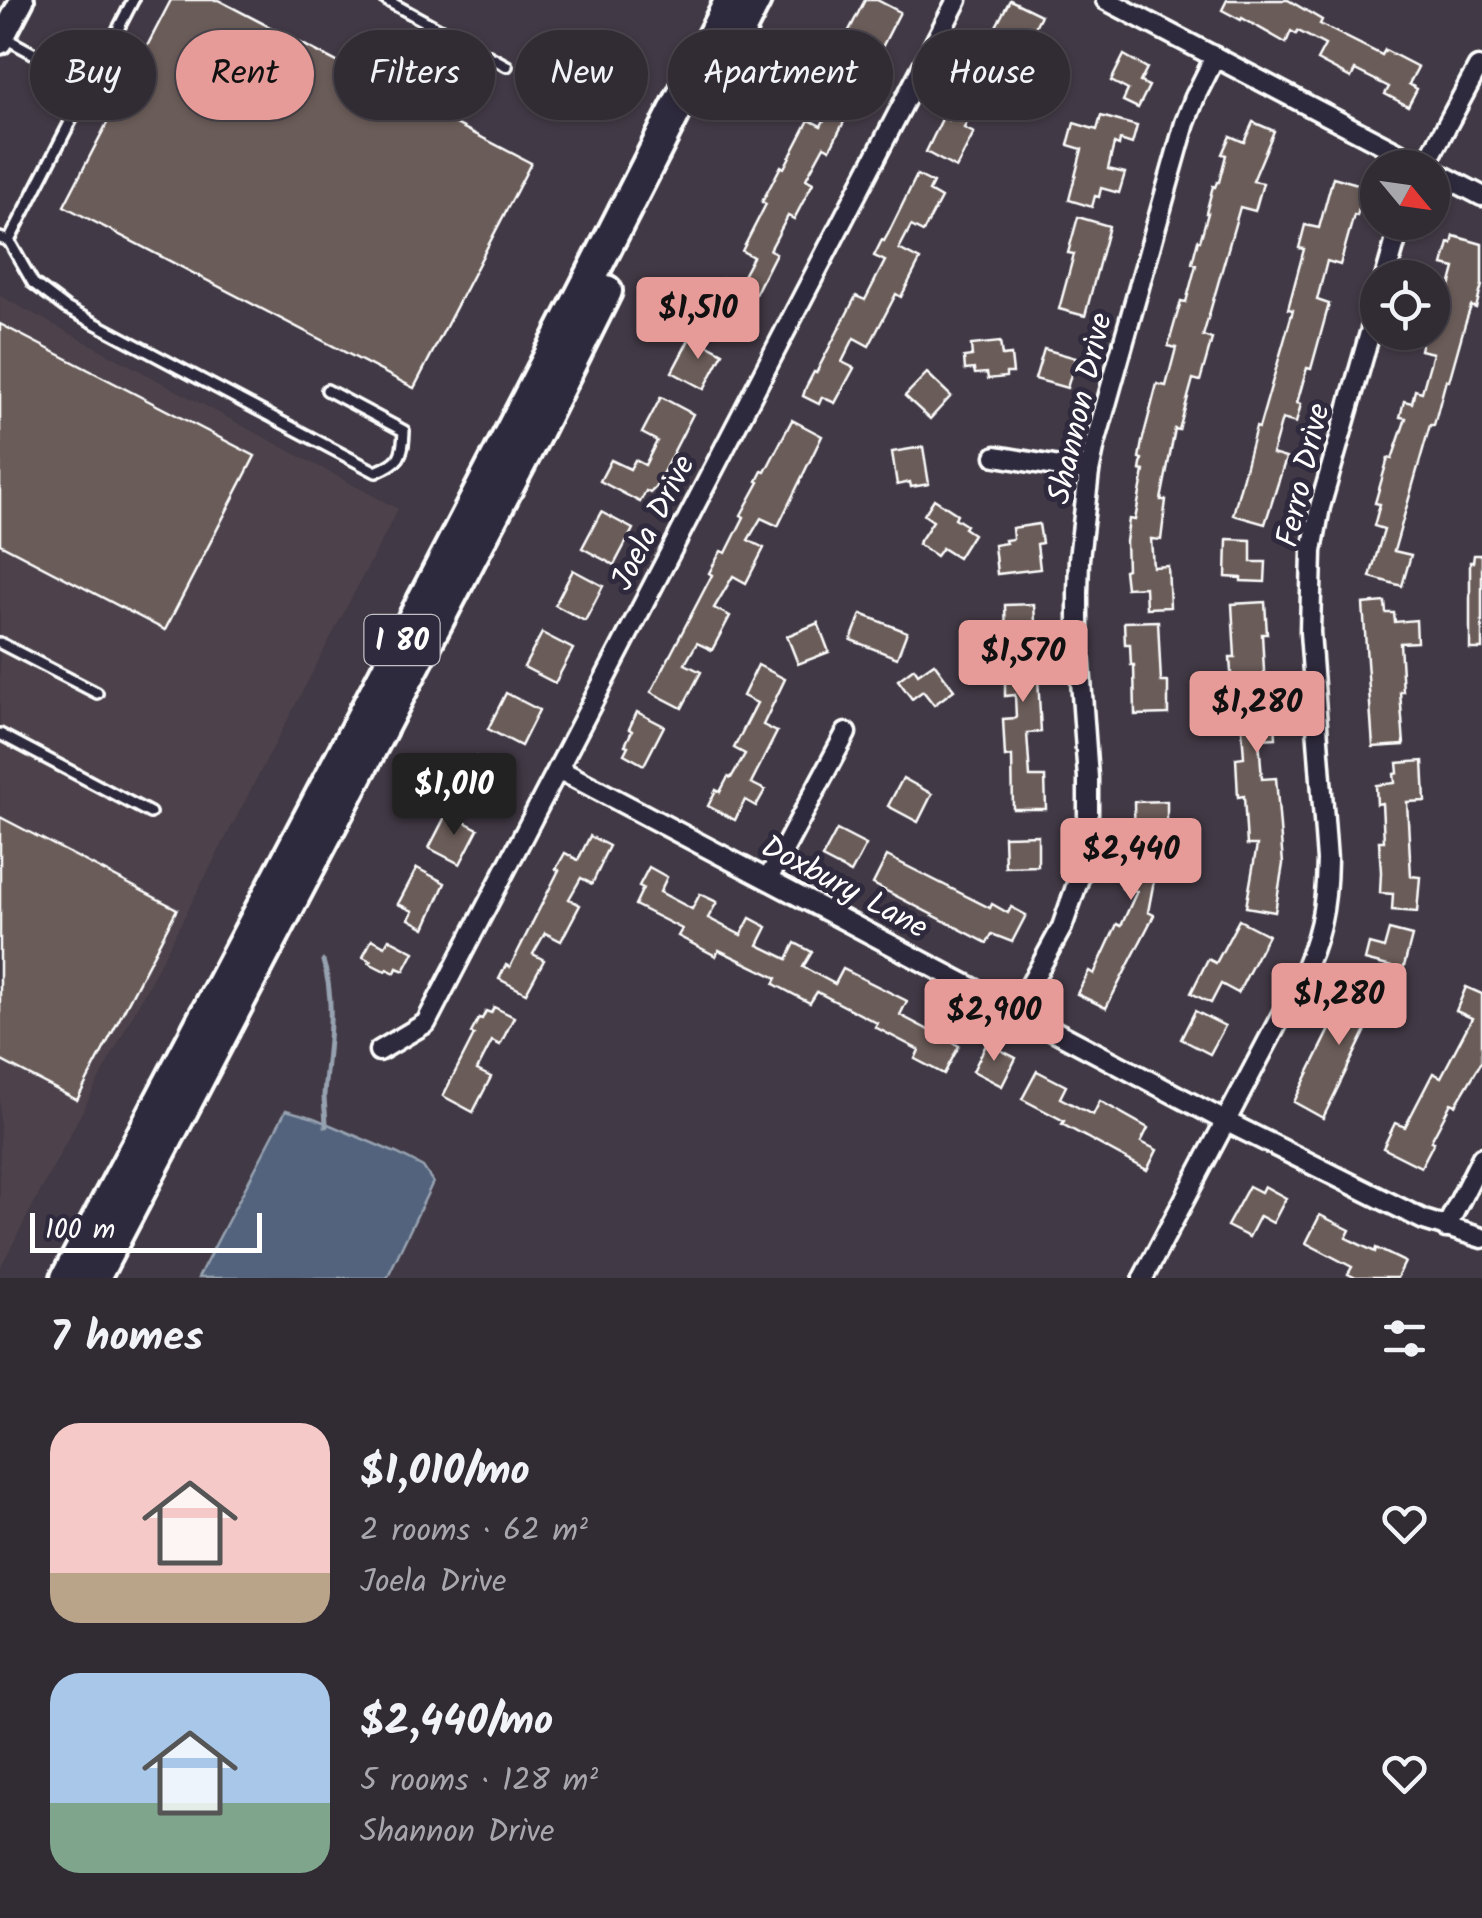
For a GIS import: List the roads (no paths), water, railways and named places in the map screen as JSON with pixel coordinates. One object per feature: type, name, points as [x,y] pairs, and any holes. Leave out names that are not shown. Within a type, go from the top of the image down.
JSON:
[{"type":"highway","name":"I 80","points":[[68,1278],[732,0]]},
{"type":"highway","name":"I 80","points":[[94,1278],[534,436],[755,0]]},
{"type":"street","points":[[1,39],[22,0]]},
{"type":"street","name":"Joela Drive","points":[[379,1051],[426,1022],[957,0]]},
{"type":"street","points":[[1106,0],[1394,150]]},
{"type":"street","name":"Shannon Drive","points":[[1016,1011],[1062,927],[1084,855],[1088,778],[1078,592],[1094,444],[1170,172],[1194,98],[1216,57]]},
{"type":"street","points":[[1437,150],[1478,67]]},
{"type":"street","points":[[1450,179],[1482,196]]},
{"type":"street","name":"Ferro Drive","points":[[1143,1278],[1298,982],[1321,927],[1327,860],[1310,632],[1312,550],[1320,508],[1365,350]]},
{"type":"street","points":[[996,456],[1090,472]]},
{"type":"street","points":[[768,879],[846,734]]},
{"type":"street","name":"Doxbury Lane","points":[[558,769],[1225,1121],[1424,1220],[1482,1238]]},
{"type":"street","points":[[1446,1228],[1482,1157]]},
{"type":"lane","points":[[118,30],[133,0]]},
{"type":"lane","points":[[386,0],[508,66]]},
{"type":"lane","points":[[1,39],[30,54]]},
{"type":"lane","points":[[70,120],[5,239],[33,283],[66,308],[376,472],[394,464],[404,450],[404,431],[327,390]]},
{"type":"lane","points":[[0,643],[97,693]]},
{"type":"lane","points":[[0,734],[150,813]]},
{"type":"water","points":[[286,1110],[398,1154],[423,1167],[433,1182],[387,1278],[198,1278]]},
{"type":"waterway","points":[[323,961],[330,1010],[324,1095],[326,1126]]}]
